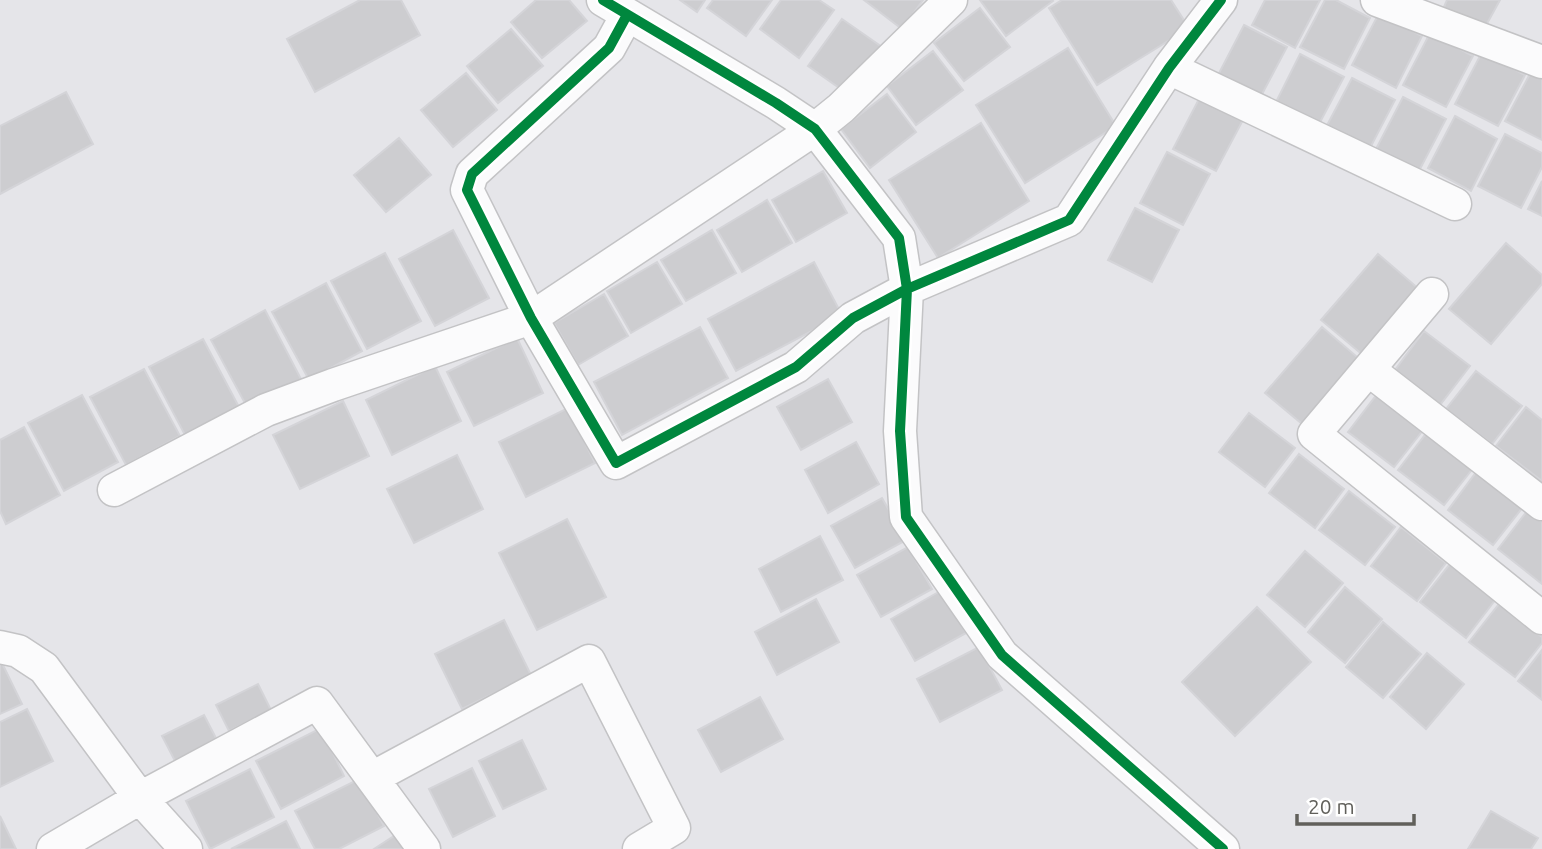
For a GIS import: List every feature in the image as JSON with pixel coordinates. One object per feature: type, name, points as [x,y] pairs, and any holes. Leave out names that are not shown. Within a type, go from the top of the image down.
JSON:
[{"type":"street","points":[[114,490],[266,410],[531,318],[815,128],[841,108],[951,0]]},
{"type":"street","points":[[1206,844],[1002,655],[906,517],[900,430],[907,289],[899,238],[815,128],[615,7],[609,48],[472,174],[467,190],[531,318],[616,463],[796,367],[853,318],[907,289],[1069,220],[1169,68],[1221,0]]},
{"type":"street","points":[[1377,0],[1542,62]]},
{"type":"street","points":[[1169,68],[1455,204]]},
{"type":"street","points":[[1432,295],[1314,434],[1542,618]]},
{"type":"street","points":[[1369,370],[1542,504]]},
{"type":"street","points":[[0,646],[18,651],[44,668],[140,798],[186,849]]},
{"type":"street","points":[[372,778],[589,662],[674,828],[639,849]]},
{"type":"street","points":[[53,849],[140,798],[317,703],[424,849]]},
{"type":"building","points":[[360,0],[401,0],[420,35],[315,92],[287,39]]},
{"type":"building","points":[[536,0],[569,0],[587,21],[542,58],[511,22]]},
{"type":"building","points":[[680,0],[705,0],[697,12]]},
{"type":"building","points":[[713,0],[772,0],[746,36],[707,8]]},
{"type":"building","points":[[781,0],[819,0],[834,10],[799,58],[760,29]]},
{"type":"building","points":[[864,0],[923,0],[902,29]]},
{"type":"building","points":[[980,0],[1052,0],[1053,1],[1006,36]]},
{"type":"building","points":[[1062,0],[1171,0],[1189,28],[1097,85],[1049,8]]},
{"type":"building","points":[[1265,0],[1320,0],[1295,48],[1252,25]]},
{"type":"building","points":[[1325,0],[1336,0],[1370,18],[1344,69],[1300,47]]},
{"type":"building","points":[[1447,0],[1500,0],[1483,31],[1443,9]]},
{"type":"building","points":[[980,8],[1010,47],[964,81],[934,43]]},
{"type":"building","points":[[1379,13],[1422,36],[1396,88],[1352,65]]},
{"type":"building","points":[[842,19],[882,47],[848,94],[808,66]]},
{"type":"building","points":[[1244,25],[1287,47],[1260,98],[1217,77]]},
{"type":"building","points":[[511,29],[543,66],[498,103],[467,66]]},
{"type":"building","points":[[1430,33],[1473,56],[1446,107],[1403,85]]},
{"type":"building","points":[[1068,48],[1116,126],[1025,183],[976,105]]},
{"type":"building","points":[[933,51],[963,90],[916,125],[887,86]]},
{"type":"building","points":[[1482,52],[1525,75],[1498,126],[1455,104]]},
{"type":"building","points":[[1300,54],[1344,77],[1317,128],[1274,106]]},
{"type":"building","points":[[1532,70],[1542,75],[1542,140],[1505,121]]},
{"type":"building","points":[[466,73],[497,110],[453,147],[421,110]]},
{"type":"building","points":[[1352,78],[1395,100],[1368,152],[1325,129]]},
{"type":"building","points":[[66,92],[93,144],[0,194],[0,126]]},
{"type":"building","points":[[887,94],[916,132],[870,168],[841,129]]},
{"type":"building","points":[[1200,97],[1243,120],[1216,171],[1173,149]]},
{"type":"building","points":[[1403,97],[1446,119],[1419,171],[1376,149]]},
{"type":"building","points":[[1455,116],[1497,139],[1471,191],[1428,168]]},
{"type":"building","points":[[981,123],[1029,201],[938,258],[889,180]]},
{"type":"building","points":[[1505,134],[1542,153],[1542,167],[1521,208],[1478,186]]},
{"type":"building","points":[[399,138],[431,175],[386,212],[354,175]]},
{"type":"building","points":[[1167,152],[1210,174],[1183,225],[1140,203]]},
{"type":"building","points":[[823,171],[847,213],[796,242],[772,200]]},
{"type":"building","points":[[1542,181],[1542,216],[1528,209]]},
{"type":"building","points":[[767,200],[792,243],[742,272],[717,230]]},
{"type":"building","points":[[1135,208],[1179,230],[1152,282],[1108,260]]},
{"type":"building","points":[[453,230],[489,298],[435,326],[399,259]]},
{"type":"building","points":[[712,230],[736,273],[686,301],[661,260]]},
{"type":"building","points":[[1506,243],[1542,275],[1542,284],[1491,344],[1449,309]]},
{"type":"building","points":[[385,253],[421,321],[367,349],[331,281]]},
{"type":"building","points":[[1378,254],[1419,289],[1363,355],[1321,320]]},
{"type":"building","points":[[657,262],[682,304],[631,333],[607,291]]},
{"type":"building","points":[[814,262],[842,315],[736,371],[708,319]]},
{"type":"building","points":[[326,283],[362,351],[309,380],[272,312]]},
{"type":"building","points":[[604,294],[628,336],[578,365],[554,323]]},
{"type":"building","points":[[265,310],[301,379],[247,407],[211,340]]},
{"type":"building","points":[[700,327],[728,378],[622,435],[594,382]]},
{"type":"building","points":[[1322,327],[1363,362],[1307,428],[1265,393]]},
{"type":"building","points":[[1424,331],[1470,366],[1440,405],[1395,370]]},
{"type":"building","points":[[517,338],[543,393],[474,426],[447,372]]},
{"type":"building","points":[[203,339],[239,407],[185,435],[149,367]]},
{"type":"building","points":[[435,366],[461,421],[392,455],[366,400]]},
{"type":"building","points":[[144,369],[180,436],[126,465],[90,397]]},
{"type":"building","points":[[1476,371],[1522,406],[1492,444],[1446,409]]},
{"type":"building","points":[[828,379],[852,422],[801,450],[777,407]]},
{"type":"building","points":[[1378,393],[1424,429],[1394,467],[1348,432]]},
{"type":"building","points":[[82,395],[118,462],[64,491],[28,423]]},
{"type":"building","points":[[343,401],[369,456],[300,489],[273,435]]},
{"type":"building","points":[[1526,407],[1542,420],[1542,481],[1496,446]]},
{"type":"building","points":[[568,408],[595,463],[526,497],[499,442]]},
{"type":"building","points":[[1249,413],[1295,448],[1265,487],[1219,452]]},
{"type":"building","points":[[24,427],[60,495],[6,524],[0,511],[0,440]]},
{"type":"building","points":[[1428,431],[1474,467],[1444,505],[1398,470]]},
{"type":"building","points":[[856,442],[879,484],[828,513],[805,470]]},
{"type":"building","points":[[1299,454],[1344,489],[1315,528],[1269,493]]},
{"type":"building","points":[[457,455],[483,509],[414,543],[387,489]]},
{"type":"building","points":[[1477,471],[1523,507],[1493,545],[1448,510]]},
{"type":"building","points":[[1349,491],[1395,527],[1365,565],[1319,530]]},
{"type":"building","points":[[882,498],[906,540],[855,568],[831,526]]},
{"type":"building","points":[[1527,511],[1542,522],[1542,584],[1498,549]]},
{"type":"building","points":[[567,519],[606,597],[537,630],[499,553]]},
{"type":"building","points":[[1401,527],[1446,563],[1417,601],[1371,566]]},
{"type":"building","points":[[820,536],[843,580],[781,612],[759,569]]},
{"type":"building","points":[[908,547],[932,589],[881,617],[857,575]]},
{"type":"building","points":[[1305,551],[1343,583],[1305,627],[1267,595]]},
{"type":"building","points":[[1450,564],[1496,599],[1466,638],[1420,602]]},
{"type":"building","points":[[1345,587],[1382,619],[1345,663],[1308,632]]},
{"type":"building","points":[[942,590],[966,633],[915,661],[891,619]]},
{"type":"building","points":[[816,599],[839,642],[777,675],[755,632]]},
{"type":"building","points":[[1499,604],[1542,637],[1542,643],[1515,677],[1469,642]]},
{"type":"building","points":[[1257,607],[1311,662],[1235,736],[1182,682]]},
{"type":"building","points":[[504,620],[531,675],[462,709],[435,654]]},
{"type":"building","points":[[1383,622],[1421,654],[1383,698],[1346,667]]},
{"type":"building","points":[[979,647],[1002,690],[940,722],[917,679]]},
{"type":"building","points":[[1542,650],[1542,700],[1518,681]]},
{"type":"building","points":[[1427,653],[1464,684],[1426,729],[1390,697]]},
{"type":"building","points":[[0,659],[22,704],[0,714]]},
{"type":"building","points":[[258,684],[271,710],[229,731],[216,705]]},
{"type":"building","points":[[760,697],[783,739],[721,772],[698,730]]},
{"type":"building","points":[[27,709],[53,761],[0,787],[0,722]]},
{"type":"building","points":[[204,715],[217,740],[175,761],[162,736]]},
{"type":"building","points":[[321,728],[344,776],[281,809],[256,761]]},
{"type":"building","points":[[522,740],[546,789],[503,809],[479,761]]},
{"type":"building","points":[[472,768],[495,816],[453,837],[429,789]]},
{"type":"building","points":[[250,769],[274,817],[210,849],[186,801]]},
{"type":"building","points":[[359,779],[384,826],[339,849],[315,849],[295,811]]},
{"type":"building","points":[[1491,811],[1538,838],[1531,849],[1468,849]]},
{"type":"building","points":[[0,816],[16,849],[0,849]]},
{"type":"building","points":[[286,821],[300,849],[231,849]]},
{"type":"building","points":[[403,830],[416,849],[374,849]]},
{"type":"cycle path","points":[[603,0],[815,129],[899,238],[907,289],[900,431],[906,517],[1002,655],[1223,849]]},
{"type":"cycle path","points":[[627,15],[609,48],[472,174],[467,190],[531,318],[616,463],[796,367],[853,318],[907,289],[1069,220],[1169,68],[1221,0]]}]
